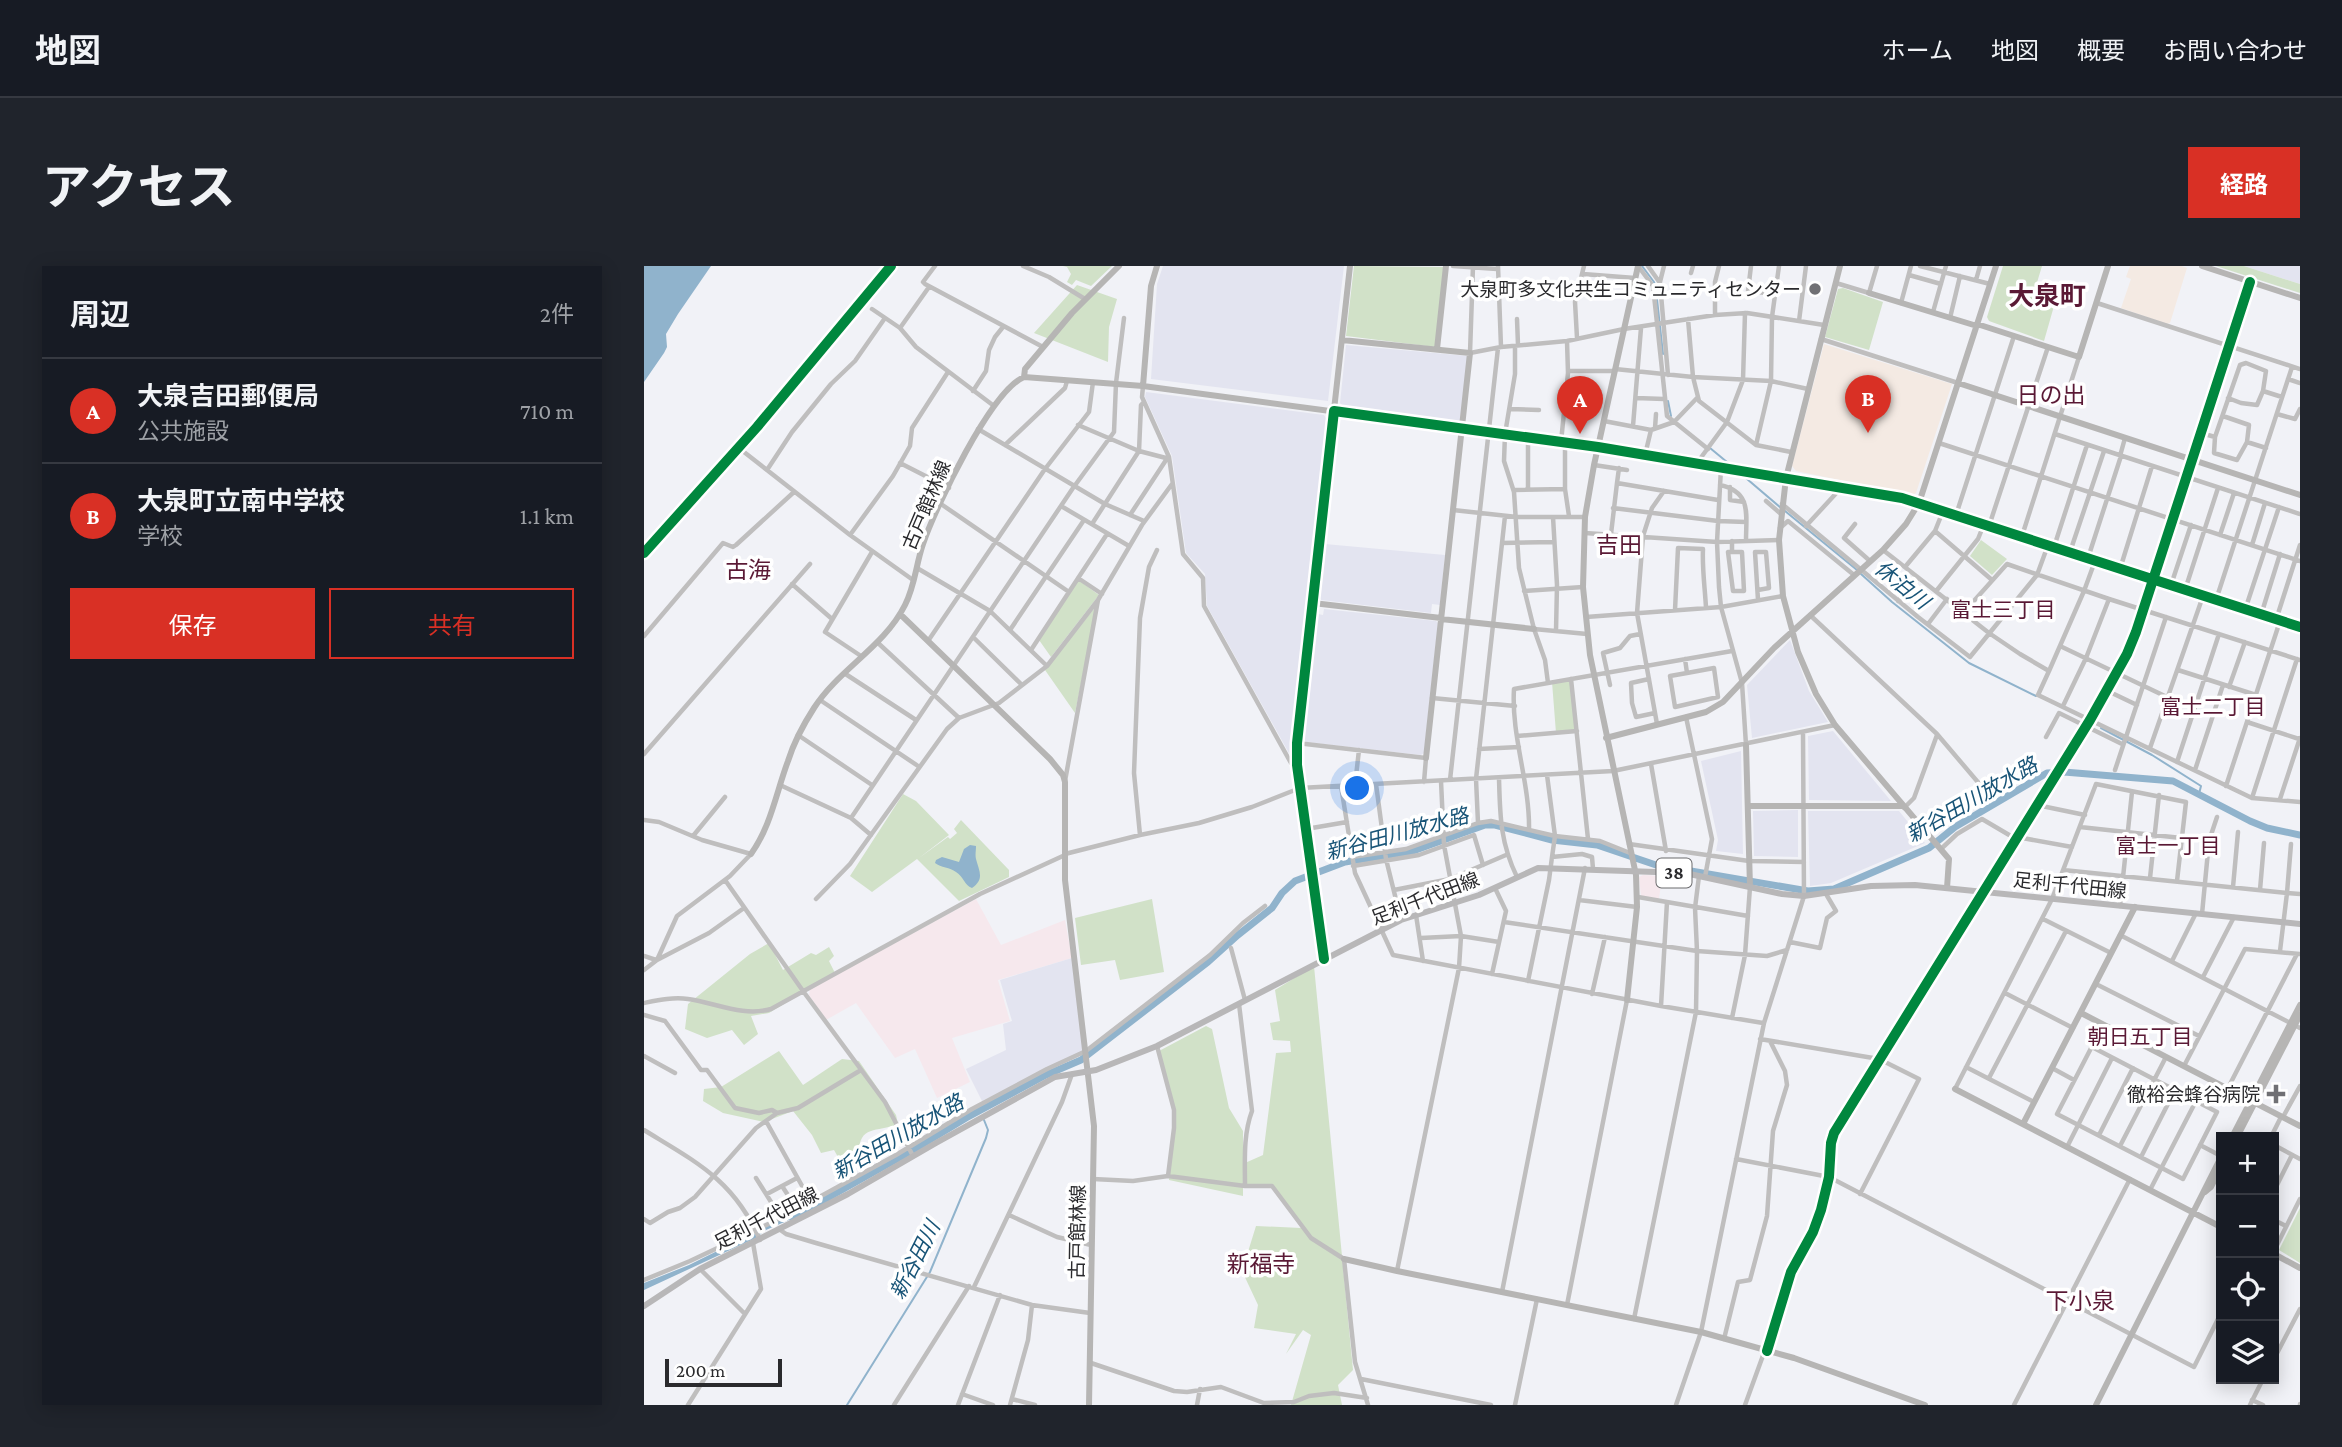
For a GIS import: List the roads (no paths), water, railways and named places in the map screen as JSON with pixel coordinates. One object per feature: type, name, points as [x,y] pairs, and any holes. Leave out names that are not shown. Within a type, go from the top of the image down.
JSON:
[{"type":"main road","name":"足利千代田線","points":[[644,1306],[757,1236],[794,1223],[910,1152],[1045,1082],[1060,1075],[1088,1071],[1157,1046],[1401,920],[1495,888],[1538,867],[1704,876],[1750,883],[1804,896],[1900,884],[2300,924]]},
{"type":"street","points":[[936,266],[923,282],[929,287],[1042,347]]},
{"type":"street","points":[[1023,266],[1057,281],[1085,299]]},
{"type":"street","name":"古戸館林線","points":[[751,854],[766,829],[798,735],[820,699],[843,672],[877,642],[900,614],[914,580],[924,542],[978,429],[1013,384],[1024,377],[1025,369],[1042,347],[1119,266]]},
{"type":"street","points":[[1157,266],[1151,286],[1144,401],[1167,457],[1184,554],[1203,578],[1205,607],[1291,763],[1297,765]]},
{"type":"street","points":[[1324,959],[1297,765],[1297,743],[1350,266]]},
{"type":"street","points":[[1437,349],[1446,266]]},
{"type":"street","points":[[1450,780],[1488,432],[1500,348],[1498,268],[1453,266]]},
{"type":"street","points":[[1577,338],[1575,302],[1584,266]]},
{"type":"street","points":[[1567,1305],[1627,1000],[1637,908],[1635,871],[1593,676],[1583,587],[1585,517],[1638,266]]},
{"type":"street","points":[[1638,266],[1653,286],[1660,324],[1667,416],[1709,447]]},
{"type":"street","points":[[1648,266],[1660,283]]},
{"type":"street","points":[[1660,324],[1660,283],[1664,266]]},
{"type":"street","points":[[1691,273],[1693,266]]},
{"type":"street","points":[[1715,315],[1715,282],[1719,266]]},
{"type":"street","points":[[1751,266],[1748,291],[1775,294]]},
{"type":"street","points":[[1756,445],[1771,381],[1772,317],[1779,266]]},
{"type":"street","points":[[1799,321],[1806,266]]},
{"type":"street","points":[[1840,266],[1786,478],[1779,540],[1783,596],[1791,632],[1812,685],[1835,725],[1950,862],[1947,888]]},
{"type":"street","points":[[1869,293],[1877,266]]},
{"type":"street","points":[[1901,303],[1911,266]]},
{"type":"street","points":[[1920,266],[1990,284]]},
{"type":"street","points":[[1933,313],[1946,266]]},
{"type":"street","points":[[1976,280],[1980,266]]},
{"type":"street","points":[[1606,738],[1715,707],[1791,632],[1883,550],[1906,524],[1919,503],[1996,266]]},
{"type":"street","points":[[2022,536],[2108,266]]},
{"type":"street","points":[[2202,266],[2300,298]]},
{"type":"street","points":[[1424,782],[1471,353],[1473,267]]},
{"type":"street","points":[[1583,274],[1635,278]]},
{"type":"street","points":[[1909,275],[1941,284]]},
{"type":"street","points":[[1950,318],[1960,276]]},
{"type":"street","points":[[1745,1405],[1791,1272],[1813,1233],[1821,1210],[1829,1177],[1834,1133],[2089,722],[2127,654],[2154,580],[2250,282]]},
{"type":"street","points":[[1836,283],[2079,357]]},
{"type":"street","points":[[1499,287],[1551,284],[1579,290]]},
{"type":"street","points":[[900,328],[929,287]]},
{"type":"street","points":[[2097,303],[2300,369]]},
{"type":"street","points":[[872,309],[900,328],[916,348],[994,406]]},
{"type":"street","points":[[1342,340],[1471,353],[1517,345],[1567,341],[1715,315],[1745,313],[1824,325]]},
{"type":"street","points":[[1698,463],[1727,422],[1743,380],[1745,313]]},
{"type":"street","points":[[767,470],[792,432],[831,384],[855,361],[885,318]]},
{"type":"street","points":[[851,818],[1061,506],[1114,432],[1116,383],[1124,318]]},
{"type":"street","points":[[1517,319],[1515,374],[1505,434],[1504,461],[1513,490],[1517,517],[1519,568],[1534,629],[1545,660],[1548,683]]},
{"type":"street","points":[[1688,319],[1697,398],[1756,445],[1791,452]]},
{"type":"street","points":[[973,391],[986,371],[989,350],[1003,327]]},
{"type":"street","points":[[1633,426],[1641,328]]},
{"type":"street","points":[[1956,515],[2014,336]]},
{"type":"street","points":[[1821,339],[2300,495]]},
{"type":"street","points":[[1567,341],[1568,371],[1563,442],[1569,516]]},
{"type":"street","points":[[1937,590],[1978,540],[1986,525],[2009,466],[2048,347]]},
{"type":"street","points":[[2223,416],[2249,425],[2247,442],[2240,458],[2234,459],[2214,453],[2215,437],[2233,381],[2242,363],[2266,371],[2263,391],[2255,406],[2228,398]]},
{"type":"street","points":[[2216,600],[2292,367]]},
{"type":"street","points":[[1568,371],[1615,370],[1771,381],[1808,389]]},
{"type":"street","points":[[850,536],[893,476],[910,446],[912,428],[948,372]]},
{"type":"street","points":[[1024,377],[1143,386],[1462,428],[1842,487],[1919,503],[2300,627]]},
{"type":"street","points":[[2288,379],[2300,383]]},
{"type":"street","points":[[1005,445],[1065,388],[1067,381]]},
{"type":"street","points":[[928,641],[1045,469],[1090,412],[1093,382]]},
{"type":"street","points":[[2263,391],[2282,397]]},
{"type":"street","points":[[1636,398],[1664,399]]},
{"type":"street","points":[[1604,421],[1653,429],[1675,421],[1697,398]]},
{"type":"street","points":[[1092,524],[1139,451],[1141,405],[1144,401]]},
{"type":"street","points":[[1510,409],[1539,410]]},
{"type":"street","points":[[2277,414],[2295,419],[2300,410]]},
{"type":"street","points":[[1645,455],[1656,414]]},
{"type":"street","points":[[1078,425],[1139,451],[1167,457]]},
{"type":"street","points":[[978,429],[1105,504],[1144,522]]},
{"type":"street","points":[[2201,433],[2215,437]]},
{"type":"street","points":[[2054,434],[2300,514]]},
{"type":"street","points":[[1528,437],[1528,489]]},
{"type":"street","points":[[2122,744],[2063,706],[2038,695],[2084,591],[2107,498],[2126,438]]},
{"type":"street","points":[[2247,442],[2266,448]]},
{"type":"street","points":[[1938,443],[2298,560]]},
{"type":"street","points":[[1780,528],[1788,521],[1970,657],[2037,575],[2074,487],[2087,445]]},
{"type":"street","points":[[2070,552],[2104,451]]},
{"type":"street","points":[[744,452],[850,536],[914,580]]},
{"type":"street","points":[[1130,515],[1167,457]]},
{"type":"street","points":[[900,463],[949,488]]},
{"type":"street","points":[[1594,465],[1627,470]]},
{"type":"street","points":[[2120,569],[2152,466]]},
{"type":"street","points":[[1721,467],[1717,542],[1721,607],[1742,683],[1750,883],[1745,955],[1732,1018]]},
{"type":"street","points":[[1611,534],[1619,468]]},
{"type":"street","points":[[1617,483],[1718,500]]},
{"type":"street","points":[[816,899],[850,864],[947,729],[959,719],[995,706],[1047,666],[1098,600],[1144,522],[1172,484]]},
{"type":"street","points":[[1720,485],[1737,491],[1744,502],[1746,541]]},
{"type":"street","points":[[1730,487],[1730,500],[1744,502]]},
{"type":"street","points":[[1806,526],[1842,487]]},
{"type":"street","points":[[2185,590],[2218,488]]},
{"type":"street","points":[[1513,490],[1565,489]]},
{"type":"street","points":[[1657,724],[1637,613],[1643,536],[1651,512],[1664,491]]},
{"type":"street","points":[[644,636],[723,543],[733,547],[736,545],[794,492]]},
{"type":"street","points":[[2220,534],[2234,493]]},
{"type":"street","points":[[1766,501],[1806,526],[1857,572]]},
{"type":"street","points":[[2252,545],[2264,503]]},
{"type":"street","points":[[941,505],[1069,592]]},
{"type":"street","points":[[1061,506],[1129,546]]},
{"type":"street","points":[[1614,508],[1746,522]]},
{"type":"street","points":[[2245,610],[2279,508]]},
{"type":"street","points":[[1453,510],[1517,517],[1585,517]]},
{"type":"street","points":[[1905,567],[1936,531],[1943,511]]},
{"type":"street","points":[[1478,823],[1476,779],[1505,516]]},
{"type":"street","points":[[1553,516],[1557,588],[1556,631]]},
{"type":"street","points":[[1010,630],[1084,520]]},
{"type":"street","points":[[1855,524],[1844,538],[1870,561]]},
{"type":"street","points":[[2171,585],[2191,525]]},
{"type":"street","points":[[1936,531],[1992,580]]},
{"type":"street","points":[[1584,533],[1717,542],[1779,540]]},
{"type":"street","points":[[1031,650],[1107,534]]},
{"type":"street","points":[[1732,541],[1732,552]]},
{"type":"street","points":[[1502,543],[1554,542]]},
{"type":"street","points":[[2227,786],[2298,560],[2300,545]]},
{"type":"street","points":[[1675,610],[1678,548],[1703,549],[1702,571],[1706,608]]},
{"type":"street","points":[[1140,835],[1134,773],[1140,618],[1149,567],[1157,550]]},
{"type":"street","points":[[1883,550],[1989,633],[2049,671]]},
{"type":"street","points":[[861,656],[825,632],[872,552]]},
{"type":"street","points":[[1728,552],[1732,552],[1742,552],[1744,591],[1733,591],[1728,552]]},
{"type":"street","points":[[1758,590],[1769,588],[1766,552],[1755,552],[1758,600]]},
{"type":"street","points":[[2261,615],[2280,554]]},
{"type":"street","points":[[644,754],[810,564]]},
{"type":"street","points":[[1964,612],[2007,564],[2298,660],[2252,798]]},
{"type":"street","points":[[917,568],[990,611],[1047,666]]},
{"type":"street","points":[[1743,568],[1756,568]]},
{"type":"street","points":[[1078,578],[1102,594]]},
{"type":"street","points":[[1898,601],[1917,578]]},
{"type":"street","points":[[792,584],[832,619]]},
{"type":"street","points":[[1524,591],[1583,587]]},
{"type":"street","points":[[1585,617],[1721,607],[1783,596]]},
{"type":"street","points":[[2150,748],[2203,596]]},
{"type":"street","points":[[1928,624],[1947,598]]},
{"type":"street","points":[[2063,706],[2086,658],[2109,599]]},
{"type":"street","points":[[1065,782],[1098,600]]},
{"type":"street","points":[[1313,604],[1587,634]]},
{"type":"street","points":[[900,614],[1050,759],[1063,775],[1065,782]]},
{"type":"street","points":[[1810,615],[1937,734],[1989,794]]},
{"type":"street","points":[[2115,770],[2166,617]]},
{"type":"street","points":[[1610,685],[1603,653],[1620,648],[1630,636],[1640,634]]},
{"type":"street","points":[[2177,762],[2218,634]]},
{"type":"street","points":[[973,637],[1022,685]]},
{"type":"street","points":[[877,642],[959,719]]},
{"type":"street","points":[[2230,687],[2245,642]]},
{"type":"street","points":[[2060,646],[2169,698]]},
{"type":"street","points":[[1529,830],[1524,776],[1518,747],[1514,689],[1732,651]]},
{"type":"street","points":[[1685,659],[1687,673]]},
{"type":"street","points":[[1714,668],[1718,697],[1675,707],[1670,676],[1687,673],[1714,668]]},
{"type":"street","points":[[2178,670],[2256,695]]},
{"type":"street","points":[[843,672],[916,720]]},
{"type":"street","points":[[1572,679],[1588,839]]},
{"type":"street","points":[[1649,679],[1631,683],[1632,703],[1636,717],[1655,713]]},
{"type":"street","points":[[2195,770],[2223,685]]},
{"type":"street","points":[[2113,694],[2137,705]]},
{"type":"street","points":[[1432,698],[1515,706]]},
{"type":"street","points":[[820,699],[918,766]]},
{"type":"street","points":[[2046,737],[2059,713],[2126,737],[2252,798],[2300,802]]},
{"type":"street","points":[[1634,1319],[1696,1012],[1695,908],[1708,868],[1712,839],[1686,717]]},
{"type":"street","points":[[2247,722],[2300,739],[2280,799]]},
{"type":"street","points":[[644,1003],[674,998],[689,999],[748,1011],[762,1011],[980,894],[1065,854],[1204,822],[1300,788],[1613,771],[1835,725]]},
{"type":"street","points":[[1517,736],[1577,731]]},
{"type":"street","points":[[1676,1405],[1702,1332],[1764,1023],[1804,896],[1803,732]]},
{"type":"street","points":[[1748,806],[1903,807],[1914,798],[1937,734]]},
{"type":"street","points":[[798,735],[872,785]]},
{"type":"street","points":[[1297,743],[1426,758]]},
{"type":"street","points":[[1479,749],[1518,747]]},
{"type":"street","points":[[1355,785],[1359,750]]},
{"type":"street","points":[[1651,764],[1666,851]]},
{"type":"street","points":[[1528,981],[1555,837],[1547,775]]},
{"type":"street","points":[[1499,778],[1501,831],[1506,855],[1517,877]]},
{"type":"street","points":[[1397,1271],[1459,968],[1461,936],[1444,845],[1441,781]]},
{"type":"street","name":"古戸館林線","points":[[1065,782],[1066,892],[1094,1126],[1089,1405]]},
{"type":"street","points":[[2178,881],[2186,802],[2098,783],[2043,919],[1955,1089],[2216,1224]]},
{"type":"street","points":[[1376,784],[1386,856],[1401,920]]},
{"type":"street","points":[[780,785],[851,818],[871,835]]},
{"type":"street","points":[[1341,786],[1352,861],[1393,955],[1764,1023]]},
{"type":"street","points":[[2120,906],[2132,792]]},
{"type":"street","points":[[2150,878],[2159,796]]},
{"type":"street","points":[[693,836],[725,797]]},
{"type":"street","points":[[2037,805],[2085,814]]},
{"type":"street","points":[[2172,961],[2199,914],[2210,841],[2217,817]]},
{"type":"street","points":[[1936,845],[1982,819],[2016,838],[2072,848]]},
{"type":"street","points":[[644,820],[659,822],[751,854],[725,880],[677,916],[657,960]]},
{"type":"street","points":[[1306,829],[1347,822]]},
{"type":"street","points":[[1386,856],[1478,823],[1500,822],[1555,837],[1588,839],[1632,857]]},
{"type":"street","points":[[1382,829],[1443,824]]},
{"type":"street","points":[[2080,827],[2210,841]]},
{"type":"street","points":[[2233,887],[2238,832]]},
{"type":"street","points":[[1352,861],[1419,855],[1474,835],[1483,864]]},
{"type":"street","points":[[2260,890],[2264,843]]},
{"type":"street","points":[[1629,844],[1749,861],[1804,862]]},
{"type":"street","points":[[2280,951],[2291,844]]},
{"type":"street","points":[[1394,890],[1450,879],[1506,855]]},
{"type":"street","points":[[1552,857],[1592,857],[1593,869]]},
{"type":"street","points":[[1502,1292],[1585,868]]},
{"type":"street","points":[[2063,870],[2300,894]]},
{"type":"street","points":[[725,880],[885,1102],[910,1152]]},
{"type":"street","points":[[1492,974],[1506,911],[1495,888]]},
{"type":"street","points":[[1790,942],[1819,948],[1828,918],[1836,911],[1826,894]]},
{"type":"street","points":[[1637,897],[1748,916]]},
{"type":"street","points":[[1578,900],[1637,908]]},
{"type":"street","points":[[1661,1006],[1667,902]]},
{"type":"street","points":[[644,1280],[757,1236],[797,1209],[910,1152],[1026,1080],[1086,1054],[1210,955],[1265,906]]},
{"type":"street","points":[[2023,1124],[2135,907]]},
{"type":"street","points":[[644,970],[657,960],[709,933],[744,908]]},
{"type":"street","points":[[1416,915],[1423,961]]},
{"type":"street","points":[[2203,977],[2234,918]]},
{"type":"street","points":[[2043,919],[2111,953]]},
{"type":"street","points":[[1504,922],[1697,951],[1767,956],[1787,950]]},
{"type":"street","points":[[1989,1078],[2066,931]]},
{"type":"street","points":[[2120,935],[2295,1025]]},
{"type":"street","points":[[1421,938],[1461,936],[1499,942]]},
{"type":"street","points":[[1592,993],[1605,937]]},
{"type":"street","points":[[1231,947],[1242,1002],[1252,1111],[1245,1140],[1245,1186]]},
{"type":"street","points":[[2184,1066],[2245,949],[2299,954],[2228,1088]]},
{"type":"street","points":[[644,956],[657,960]]},
{"type":"street","points":[[2096,984],[2199,1036]]},
{"type":"street","points":[[2005,993],[2073,1028]]},
{"type":"street","points":[[2295,1025],[2300,1005]]},
{"type":"street","points":[[2081,1013],[2300,1126]]},
{"type":"street","points":[[2237,1132],[2300,1015]]},
{"type":"street","points":[[644,1016],[665,1021],[701,1070],[707,1070],[735,1108],[759,1113],[772,1110],[777,1113]]},
{"type":"street","points":[[2092,1047],[2217,1112],[2183,1179],[2057,1114],[2103,1025]]},
{"type":"street","points":[[1760,1039],[1879,1059],[1919,1079],[1860,1194]]},
{"type":"street","points":[[1724,1339],[1738,1282],[1750,1280],[1767,1216],[1773,1131],[1787,1085],[1785,1071],[1770,1041]]},
{"type":"street","points":[[1157,1046],[1174,1110],[1168,1176]]},
{"type":"street","points":[[644,1056],[675,1073]]},
{"type":"street","points":[[2120,1146],[2166,1056]]},
{"type":"street","points":[[2067,1147],[2112,1058]]},
{"type":"street","points":[[1966,1067],[2034,1102]]},
{"type":"street","points":[[2052,1068],[2074,1080]]},
{"type":"street","points":[[2099,1135],[2133,1068]]},
{"type":"street","points":[[644,1219],[650,1223],[695,1197],[756,1128],[777,1113],[798,1108],[861,1070]]},
{"type":"street","points":[[894,1405],[971,1287],[1009,1214],[1073,1073]]},
{"type":"street","points":[[2274,1132],[2300,1086]]},
{"type":"street","points":[[2141,1157],[2175,1090]]},
{"type":"street","points":[[2150,1190],[2196,1101]]},
{"type":"street","points":[[766,1121],[811,1202]]},
{"type":"street","points":[[644,1129],[715,1175],[734,1196],[757,1236],[761,1289],[688,1405]]},
{"type":"street","points":[[2200,1145],[2216,1154]]},
{"type":"street","points":[[2279,1148],[2300,1159]]},
{"type":"street","points":[[2279,1181],[2292,1155]]},
{"type":"street","points":[[1736,1159],[1829,1177],[2194,1367],[2217,1321]]},
{"type":"street","points":[[2096,1405],[2216,1168]]},
{"type":"street","points":[[1093,1179],[1133,1181],[1168,1176],[1245,1186],[1272,1186],[1311,1238],[1330,1252],[1344,1258],[1702,1332],[1794,1358],[1925,1405]]},
{"type":"street","points":[[2205,1193],[2216,1177]]},
{"type":"street","points":[[757,1178],[781,1218]]},
{"type":"street","points":[[767,1195],[797,1178]]},
{"type":"street","points":[[2014,1405],[2130,1180]]},
{"type":"street","points":[[782,1186],[797,1209]]},
{"type":"street","points":[[2279,1241],[2300,1199]]},
{"type":"street","points":[[1009,1214],[1057,1237],[1092,1245]]},
{"type":"street","points":[[2279,1222],[2286,1226]]},
{"type":"street","points":[[779,1229],[804,1240],[1032,1305],[1091,1313]]},
{"type":"street","points":[[2279,1255],[2300,1268]]},
{"type":"street","points":[[1344,1258],[1355,1362],[1368,1405]]},
{"type":"street","points":[[701,1269],[745,1314]]},
{"type":"street","points":[[958,1405],[1000,1295]]},
{"type":"street","points":[[1516,1405],[1537,1299]]},
{"type":"street","points":[[1032,1305],[1028,1340],[1011,1402],[1035,1405]]},
{"type":"street","points":[[2279,1349],[2300,1309]]},
{"type":"street","points":[[1091,1363],[1174,1391],[1221,1387],[1264,1404],[1294,1402],[1309,1396],[1334,1393],[1367,1398]]},
{"type":"street","points":[[1361,1379],[1490,1405]]},
{"type":"street","points":[[2260,1384],[2251,1402],[2263,1405]]},
{"type":"street","points":[[1197,1405],[1200,1389]]},
{"type":"street","points":[[962,1394],[993,1405]]},
{"type":"water","points":[[644,266],[711,266],[666,334],[667,347],[644,382]]},
{"type":"water","points":[[970,845],[976,846],[980,875],[979,881],[972,888],[954,870],[935,863],[942,857],[959,862],[964,849]]},
{"type":"water","points":[[804,1208],[806,1214],[793,1221],[789,1220],[766,1230],[756,1238],[644,1290],[644,1283],[689,1265]]},
{"type":"waterway","name":"休泊川","points":[[1642,266],[1654,282],[1656,290],[1663,354]]},
{"type":"waterway","name":"休泊川","points":[[1668,401],[1671,416]]},
{"type":"waterway","name":"休泊川","points":[[1710,448],[1733,467]]},
{"type":"waterway","name":"休泊川","points":[[1740,473],[1781,508]]},
{"type":"waterway","name":"休泊川","points":[[1785,511],[1857,570]]},
{"type":"waterway","name":"休泊川","points":[[1861,574],[1969,663],[2036,696]]},
{"type":"waterway","name":"休泊川","points":[[2101,728],[2152,755],[2201,786],[2199,794]]},
{"type":"waterway","name":"新谷田川放水路","points":[[797,1215],[966,1118],[1046,1075],[1081,1060],[1208,962],[1272,908],[1282,893],[1295,881],[1345,862],[1413,851],[1485,825],[1495,825],[1552,840],[1597,845],[1656,865],[1808,891],[1834,889],[1929,848],[1955,827],[2047,773],[2173,781],[2250,821],[2267,828],[2300,835]]},
{"type":"waterway","name":"新谷田川","points":[[847,1405],[930,1272],[986,1138],[988,1130],[984,1120]]},
{"type":"place","name":"大泉町多文化共生コミュニティセンター","points":[[1815,289]]},
{"type":"place","name":"大泉町立南中学校","points":[[1868,433]]},
{"type":"place","name":"大泉吉田郵便局","points":[[1580,434]]},
{"type":"place","name":"徹裕会蜂谷病院","points":[[2276,1094]]},
{"type":"district","name":"大泉町","points":[[2047,296]]},
{"type":"district","name":"日の出","points":[[2051,395]]},
{"type":"district","name":"吉田","points":[[1619,545]]},
{"type":"district","name":"古海","points":[[748,570]]},
{"type":"district","name":"富士三丁目","points":[[2003,610]]},
{"type":"district","name":"富士二丁目","points":[[2213,707]]},
{"type":"district","name":"富士一丁目","points":[[2168,846]]},
{"type":"district","name":"朝日五丁目","points":[[2140,1037]]},
{"type":"district","name":"新福寺","points":[[1261,1264]]},
{"type":"district","name":"下小泉","points":[[2080,1301]]}]
